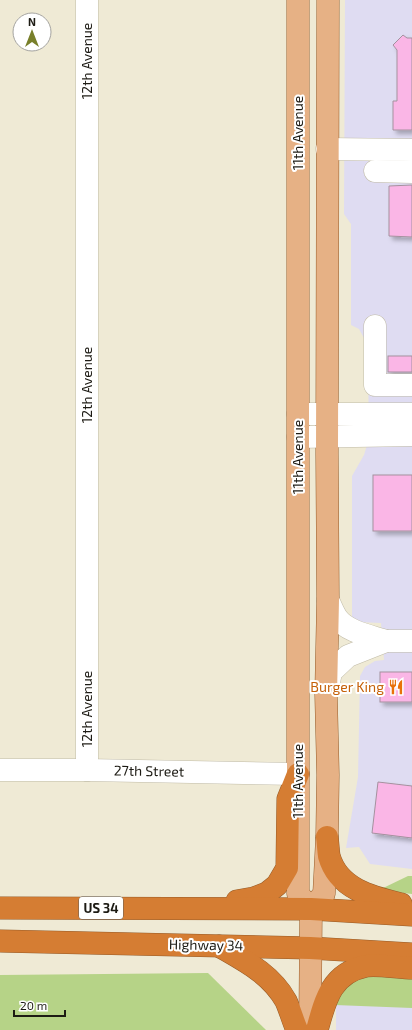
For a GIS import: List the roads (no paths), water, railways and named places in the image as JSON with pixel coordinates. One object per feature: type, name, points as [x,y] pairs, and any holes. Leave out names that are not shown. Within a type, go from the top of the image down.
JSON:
[{"type":"highway","points":[[202,908],[254,898],[267,893],[277,885],[287,868],[288,799],[298,774]]},
{"type":"highway","points":[[327,837],[330,857],[337,874],[348,885],[371,896],[412,907]]},
{"type":"highway","name":"US 34","points":[[0,908],[311,909],[412,915]]},
{"type":"highway","name":"Highway 34","points":[[0,941],[310,948],[412,954]]},
{"type":"highway","points":[[218,946],[270,979],[286,1001],[297,1030]]},
{"type":"highway","points":[[317,1030],[324,1005],[330,992],[337,981],[351,971],[367,966],[412,968]]},
{"type":"main road","name":"11th Avenue","points":[[298,0],[298,894],[311,909],[324,894],[327,837],[328,0]]},
{"type":"main road","points":[[310,1030],[311,909]]},
{"type":"street","name":"12th Avenue","points":[[87,0],[87,770]]},
{"type":"street","points":[[327,149],[412,150]]},
{"type":"street","points":[[375,171],[412,172]]},
{"type":"street","points":[[375,326],[375,385],[412,385]]},
{"type":"street","points":[[298,414],[412,414]]},
{"type":"street","points":[[298,437],[412,435]]},
{"type":"street","points":[[328,600],[337,619],[343,624],[386,641]]},
{"type":"street","points":[[326,694],[331,672],[348,656],[359,650],[386,641],[412,641]]},
{"type":"street","name":"27th Street","points":[[0,770],[298,774]]},
{"type":"place","name":"Burger King","points":[[396,687]]}]
